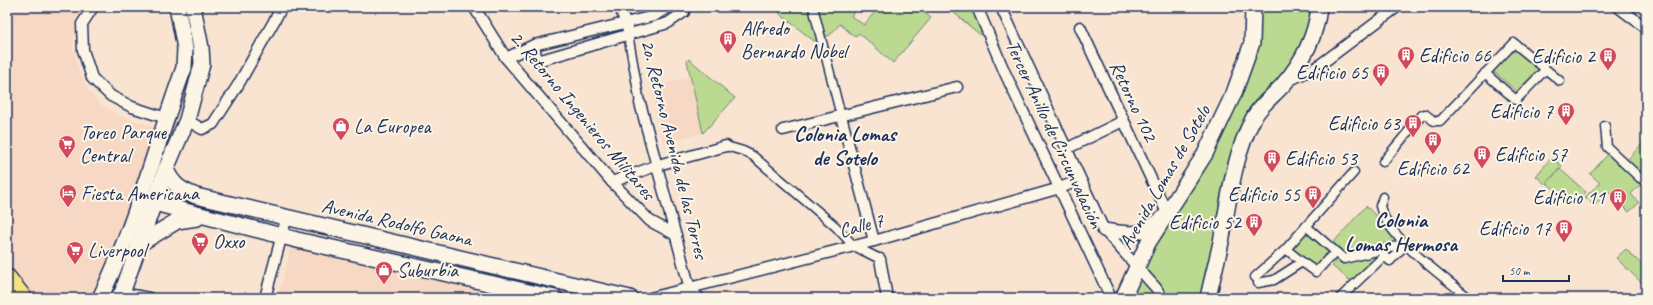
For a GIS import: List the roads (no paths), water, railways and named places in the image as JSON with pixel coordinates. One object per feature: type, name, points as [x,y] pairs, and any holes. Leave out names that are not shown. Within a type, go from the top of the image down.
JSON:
[{"type":"highway","points":[[7,279],[22,298]]},
{"type":"highway","points":[[7,288],[13,298]]},
{"type":"main road","points":[[100,298],[116,264],[184,68],[185,48],[177,7]]},
{"type":"main road","points":[[120,296],[166,169],[187,120],[202,64],[201,48],[192,7]]},
{"type":"main road","name":"Avenida Lomas de Sotelo","points":[[1123,298],[1148,242],[1205,154],[1234,93],[1252,43],[1253,7]]},
{"type":"main road","points":[[1208,298],[1232,180],[1253,118],[1284,83],[1308,49],[1315,33],[1320,7]]},
{"type":"main road","name":"Avenida Rodolfo Gaona","points":[[166,169],[170,179],[179,189],[196,196],[287,216],[630,298]]},
{"type":"main road","name":"Avenida Rodolfo Gaona","points":[[139,199],[282,236],[555,298]]},
{"type":"main road","points":[[139,244],[177,221],[205,217]]},
{"type":"main road","points":[[467,278],[472,260]]},
{"type":"main road","points":[[7,273],[25,298]]},
{"type":"street","points":[[93,7],[82,24],[83,50],[92,78],[111,96],[132,107],[166,118]]},
{"type":"street","points":[[187,120],[202,129],[213,124],[238,85],[282,7]]},
{"type":"street","name":"2. Retorno Ingenieros Militares","points":[[474,7],[506,58],[612,182],[650,221],[676,235]]},
{"type":"street","name":"2o. Retorno Avenida de las Torres","points":[[620,7],[628,34],[640,103],[658,165],[690,289],[685,298]]},
{"type":"street","points":[[506,58],[534,45],[654,16],[668,7]]},
{"type":"street","points":[[534,45],[536,57],[541,60],[668,23],[684,12],[685,7]]},
{"type":"street","points":[[813,7],[874,241]]},
{"type":"street","name":"Tercer Anillo de Circunvalación","points":[[977,7],[1005,74],[1111,298]]},
{"type":"street","name":"Tercer Anillo de Circunvalación","points":[[1001,7],[1104,230],[1156,288],[1162,298]]},
{"type":"street","points":[[1284,83],[1317,67],[1397,7]]},
{"type":"street","points":[[1618,7],[1646,28]]},
{"type":"street","name":"Retorno 102","points":[[1080,27],[1166,214]]},
{"type":"street","points":[[1383,162],[1422,115],[1425,114],[1434,122],[1440,121],[1514,43],[1560,81]]},
{"type":"street","points":[[1485,73],[1516,100],[1545,70]]},
{"type":"street","points":[[783,130],[957,88]]},
{"type":"street","points":[[1066,149],[1124,121]]},
{"type":"street","points":[[1605,126],[1607,147],[1640,178],[1644,180],[1646,179]]},
{"type":"street","points":[[612,182],[658,165],[726,146],[743,151],[753,156],[836,226],[854,246],[880,259],[887,298]]},
{"type":"street","points":[[1302,262],[1274,280],[1257,280],[1354,172]]},
{"type":"street","name":"Calle 7","points":[[650,298],[874,241],[1060,188],[1080,180]]},
{"type":"street","points":[[1383,197],[1380,206],[1386,223],[1406,244],[1469,298]]},
{"type":"street","points":[[1104,230],[1131,233],[1144,232],[1166,214]]},
{"type":"street","points":[[265,298],[287,216]]},
{"type":"street","points":[[1306,226],[1344,259],[1406,244]]},
{"type":"street","points":[[1340,298],[1384,256],[1390,261],[1406,244]]},
{"type":"street","points":[[1286,249],[1316,272],[1328,259],[1337,253]]},
{"type":"street","points":[[690,289],[699,298]]},
{"type":"street","points":[[120,296],[149,298]]},
{"type":"place","name":"Alfredo Bernardo Nobel","points":[[728,54]]},
{"type":"place","name":"Edificio 66","points":[[1406,70]]},
{"type":"place","name":"Edificio 2","points":[[1608,71]]},
{"type":"place","name":"Edificio 65","points":[[1381,87]]},
{"type":"place","name":"Edificio 7","points":[[1566,126]]},
{"type":"place","name":"Edificio 63","points":[[1413,138]]},
{"type":"place","name":"La Europea","points":[[341,141]]},
{"type":"place","name":"Edificio 62","points":[[1433,155]]},
{"type":"place","name":"Toreo Parque Central","points":[[67,159]]},
{"type":"place","name":"Edificio 57","points":[[1482,169]]},
{"type":"place","name":"Edificio 53","points":[[1272,173]]},
{"type":"place","name":"Fiesta Americana","points":[[68,208]]},
{"type":"place","name":"Edificio 55","points":[[1313,209]]},
{"type":"place","name":"Edificio 11","points":[[1618,212]]},
{"type":"place","name":"Edificio 52","points":[[1254,237]]},
{"type":"place","name":"Edificio 17","points":[[1564,243]]},
{"type":"place","name":"Oxxo","points":[[200,256]]},
{"type":"place","name":"Liverpool","points":[[75,265]]},
{"type":"place","name":"Suburbia","points":[[384,285]]},
{"type":"district","name":"Colonia Lomas de Sotelo","points":[[845,146]]},
{"type":"district","name":"Colonia Lomas Hermosa","points":[[1401,232]]}]
